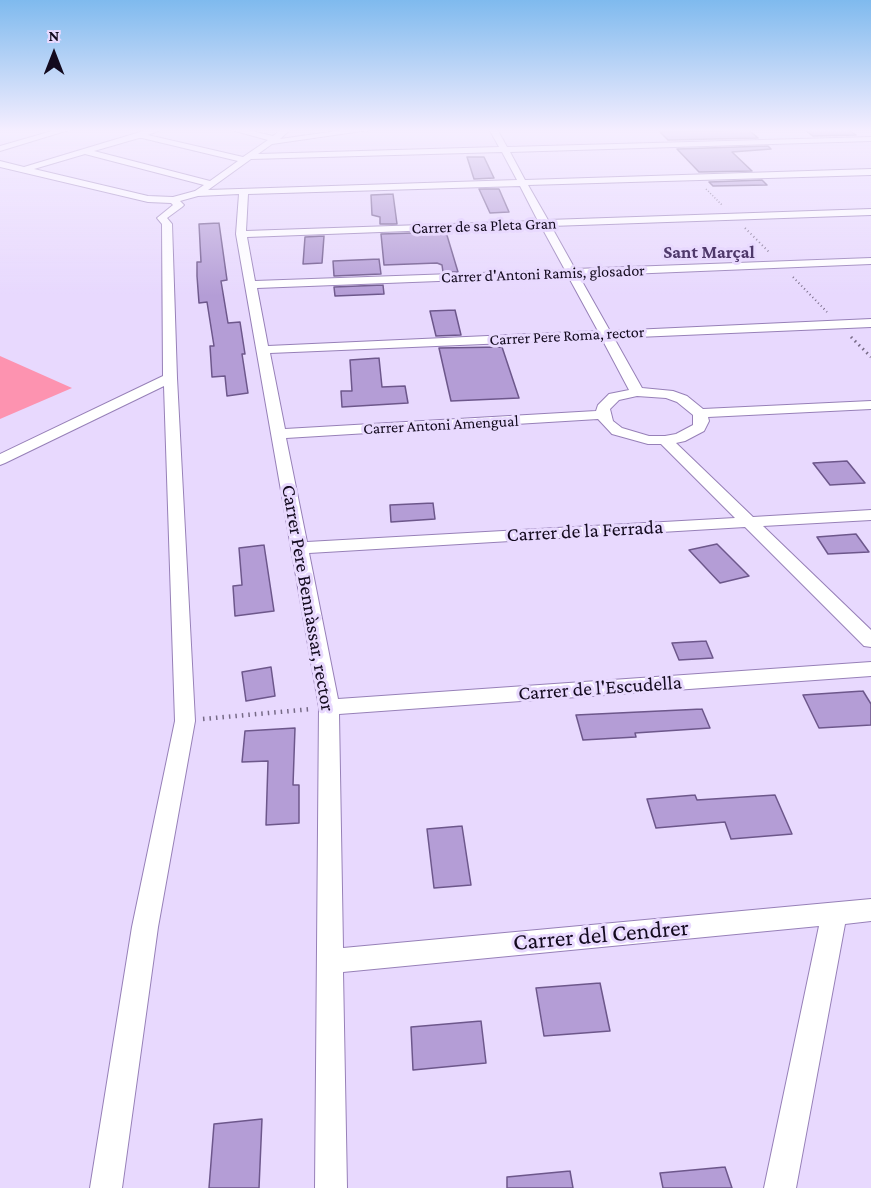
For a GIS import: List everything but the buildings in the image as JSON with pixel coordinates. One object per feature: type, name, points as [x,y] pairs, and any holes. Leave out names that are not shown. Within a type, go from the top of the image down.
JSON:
[{"type":"street","points":[[86,184],[148,199],[173,200],[198,193],[484,184]]},
{"type":"street","points":[[198,193],[210,184]]},
{"type":"street","points":[[525,184],[637,392]]},
{"type":"street","name":"Carrer Pere Bennàssar, rector","points":[[244,193],[241,234],[329,707],[332,961],[331,1188]]},
{"type":"street","points":[[106,1188],[145,927],[185,721],[170,378],[167,224],[162,218],[179,205],[173,200]]},
{"type":"street","name":"Carrer de sa Pleta Gran","points":[[241,234],[871,212]]},
{"type":"street","name":"Carrer d'Antoni Ramis, glosador","points":[[251,285],[871,261]]},
{"type":"street","name":"Carrer Pere Roma, rector","points":[[263,350],[871,323]]},
{"type":"street","points":[[0,460],[170,378]]},
{"type":"street","points":[[637,392],[668,394],[693,405],[700,413],[702,421],[699,428],[691,434],[665,440],[632,436],[617,430],[607,423],[603,415],[603,408],[607,402],[624,393],[637,392]]},
{"type":"street","points":[[700,413],[871,405]]},
{"type":"street","name":"Carrer Antoni Amengual","points":[[280,434],[603,415]]},
{"type":"street","points":[[665,440],[871,641]]},
{"type":"street","name":"Carrer de la Ferrada","points":[[300,548],[871,515]]},
{"type":"street","name":"Carrer de l'Escudella","points":[[329,707],[871,669]]},
{"type":"street","name":"Carrer del Cendrer","points":[[332,961],[871,910]]},
{"type":"street","points":[[780,1188],[834,913]]},
{"type":"path","points":[[704,187],[725,208]]},
{"type":"path","points":[[743,226],[771,255]]},
{"type":"path","points":[[791,275],[829,314]]},
{"type":"path","points":[[849,335],[871,357]]},
{"type":"path","points":[[185,721],[329,707]]},
{"type":"shaded area","points":[[0,356],[72,388],[0,419]]},
{"type":"district","name":"Sant Marçal","points":[[709,252]]}]
